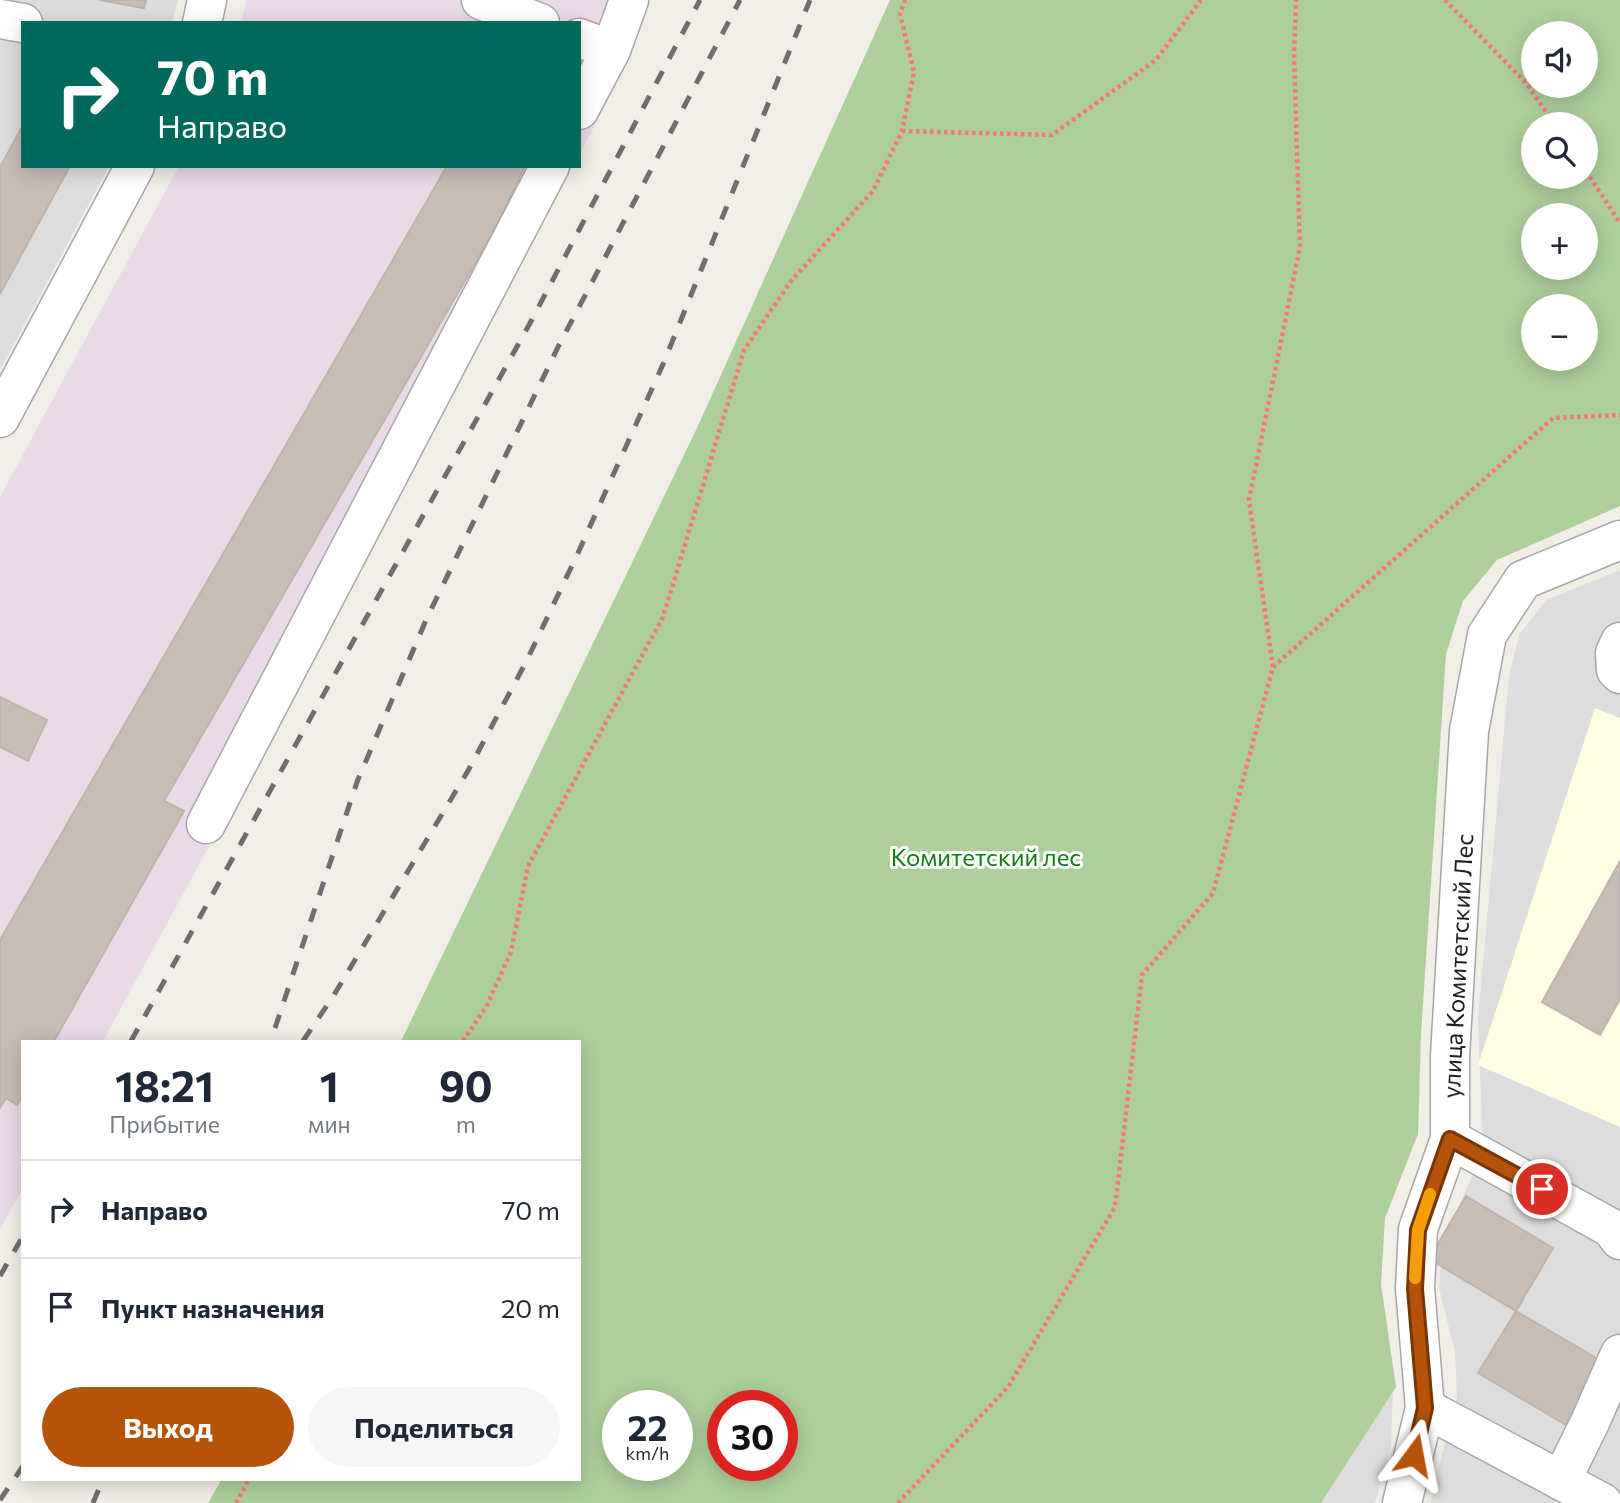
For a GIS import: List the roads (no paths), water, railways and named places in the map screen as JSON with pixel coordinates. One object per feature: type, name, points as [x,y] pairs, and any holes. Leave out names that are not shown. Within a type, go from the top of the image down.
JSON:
[{"type":"street","points":[[202,21],[207,0]]},
{"type":"street","points":[[481,0],[539,14]]},
{"type":"street","points":[[581,102],[595,44],[629,0]]},
{"type":"street","points":[[0,19],[21,23]]},
{"type":"street","points":[[0,418],[134,168]]},
{"type":"street","points":[[206,824],[549,168]]},
{"type":"street","name":"улица Комитетский Лес","points":[[1402,1503],[1425,1408],[1415,1289],[1418,1230],[1450,1139],[1450,1056],[1469,731],[1487,635],[1523,580],[1620,540]]},
{"type":"street","points":[[1620,642],[1615,653],[1616,670],[1620,674]]},
{"type":"street","points":[[1450,1139],[1611,1228],[1620,1240]]},
{"type":"street","points":[[1561,1481],[1620,1354]]},
{"type":"street","points":[[1425,1408],[1603,1503]]},
{"type":"railway","points":[[132,1040],[529,325],[700,0]]},
{"type":"railway","points":[[275,1028],[357,782],[426,620],[558,347],[740,0]]},
{"type":"railway","points":[[304,1040],[334,995],[469,769],[526,662],[664,362],[810,0]]},
{"type":"railway","points":[[0,1276],[21,1239]]},
{"type":"railway","points":[[0,1500],[21,1469]]},
{"type":"railway","points":[[93,1503],[102,1481]]},
{"type":"park label","name":"Комитетский лес","points":[[986,856]]}]
